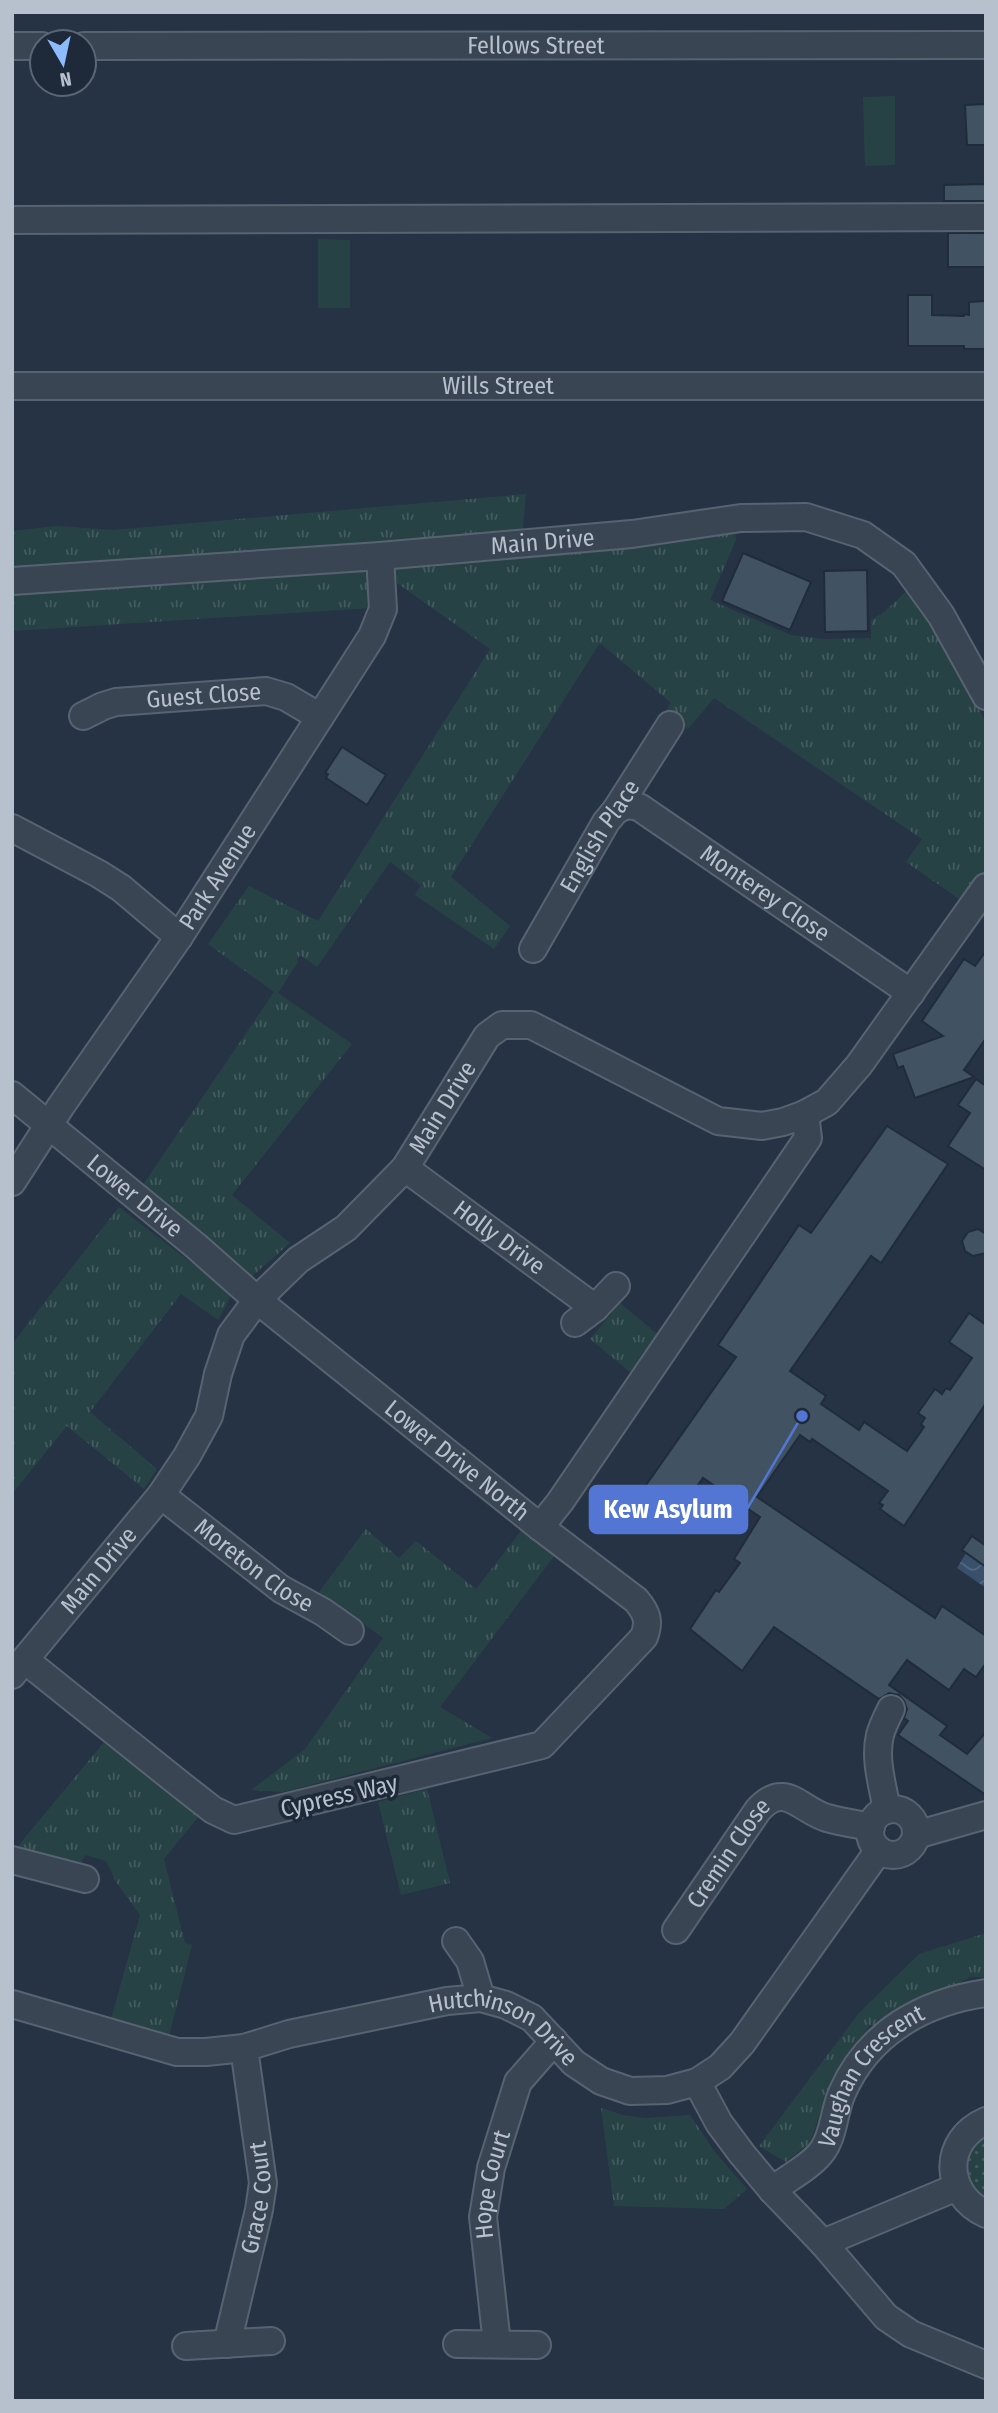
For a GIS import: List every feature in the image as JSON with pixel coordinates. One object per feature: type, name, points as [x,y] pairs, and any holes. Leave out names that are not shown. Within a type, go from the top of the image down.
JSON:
[{"type":"street","name":"Fellows Street","points":[[98,46],[986,45]]},
{"type":"street","points":[[12,220],[986,217]]},
{"type":"street","name":"Wills Street","points":[[12,387],[986,386]]},
{"type":"street","name":"Main Drive","points":[[12,581],[380,556],[632,534],[741,518],[806,517],[863,535],[904,564],[941,615],[986,696]]},
{"type":"street","name":"Park Avenue","points":[[12,1182],[179,937],[372,636],[382,616],[380,556]]},
{"type":"street","name":"Guest Close","points":[[83,716],[116,702],[266,691],[286,697],[320,717]]},
{"type":"street","name":"English Place","points":[[533,948],[606,821],[616,810],[670,725]]},
{"type":"street","name":"Monterey Close","points":[[616,810],[627,805],[639,807],[911,993]]},
{"type":"street","points":[[12,828],[121,888],[179,937]]},
{"type":"street","name":"Main Drive","points":[[19,1667],[161,1495],[187,1456],[209,1416],[218,1374],[231,1335],[257,1300],[298,1260],[346,1228],[405,1168],[487,1035],[502,1025],[531,1025],[718,1121],[743,1126],[762,1126],[805,1114],[827,1102],[852,1073],[986,887]]},
{"type":"street","name":"Lower Drive","points":[[12,1095],[257,1300]]},
{"type":"street","points":[[540,1527],[560,1502],[808,1138],[805,1114]]},
{"type":"street","name":"Holly Drive","points":[[405,1168],[585,1316],[616,1286]]},
{"type":"street","name":"Lower Drive North","points":[[257,1300],[540,1527],[636,1600],[646,1612],[649,1624]]},
{"type":"street","name":"Moreton Close","points":[[161,1495],[281,1589],[323,1612],[350,1631]]},
{"type":"street","name":"Cypress Way","points":[[19,1667],[213,1810],[234,1820],[542,1745],[644,1637],[649,1624]]},
{"type":"street","points":[[879,1829],[895,1809],[906,1814],[914,1823],[916,1835],[911,1846],[898,1854],[888,1854],[879,1829],[878,1749],[880,1735],[891,1709]]},
{"type":"street","name":"Cremin Close","points":[[675,1930],[758,1810],[771,1799],[791,1798],[825,1818],[879,1829]]},
{"type":"street","points":[[916,1835],[986,1815]]},
{"type":"street","name":"Hutchinson Drive","points":[[12,2004],[177,2052],[206,2052],[244,2048],[289,2034],[426,2005],[481,1998],[506,2004],[532,2018],[574,2063],[601,2081],[630,2091],[667,2090],[697,2082],[720,2067],[742,2043],[879,1829]]},
{"type":"street","points":[[12,1860],[85,1879]]},
{"type":"street","points":[[456,1941],[470,1961],[481,1998]]},
{"type":"street","name":"Vaughan Crescent","points":[[772,2190],[817,2157],[824,2148],[841,2094],[859,2063],[879,2039],[920,2011],[959,1998],[986,1993]]},
{"type":"street","name":"Hope Court","points":[[497,2344],[483,2217],[491,2168],[518,2082],[554,2041]]},
{"type":"street","name":"Grace Court","points":[[228,2344],[259,2210],[262,2183],[244,2048]]},
{"type":"street","points":[[697,2082],[719,2123],[772,2190],[823,2243],[876,2306],[911,2334],[986,2365]]},
{"type":"street","points":[[986,2121],[969,2131],[959,2144],[953,2164],[957,2187],[967,2202],[986,2214]]},
{"type":"street","points":[[823,2243],[957,2187]]},
{"type":"street","points":[[186,2346],[271,2342]]},
{"type":"street","points":[[457,2344],[537,2345]]},
{"type":"green space","points":[[895,96],[895,165],[865,166],[863,97]]},
{"type":"green space","points":[[318,239],[350,240],[350,308],[318,308]]},
{"type":"green space","points":[[526,494],[520,556],[735,531],[736,540],[710,600],[791,635],[823,639],[871,638],[871,620],[884,612],[911,587],[926,608],[986,723],[986,873],[965,903],[906,862],[922,839],[714,698],[688,729],[665,712],[671,703],[600,643],[451,877],[510,926],[494,949],[415,895],[421,885],[390,862],[317,967],[300,955],[278,993],[352,1044],[232,1195],[290,1243],[249,1279],[140,1189],[274,992],[208,944],[249,886],[318,921],[490,649],[397,583],[394,568],[368,571],[371,608],[12,631],[12,531],[57,526],[113,530]]},
{"type":"green space","points":[[119,1207],[232,1294],[218,1320],[181,1294],[90,1412],[157,1469],[144,1489],[67,1426],[12,1494],[12,1344]]},
{"type":"green space","points":[[620,1303],[662,1338],[636,1377],[590,1339]]},
{"type":"green space","points":[[531,1518],[564,1543],[440,1707],[492,1738],[283,1792],[251,1790],[305,1749],[383,1638],[319,1592],[366,1529],[399,1558],[416,1541],[476,1589]]},
{"type":"green space","points":[[105,1741],[199,1816],[164,1859],[185,1943],[192,1945],[169,2036],[111,2019],[140,1915],[116,1882],[106,1861],[85,1855],[81,1864],[75,1867],[13,1852]]},
{"type":"green space","points":[[427,1789],[450,1883],[401,1895],[378,1802]]},
{"type":"green space","points":[[986,1933],[986,1977],[970,1977],[881,2026],[870,2025],[830,2084],[810,2143],[786,2162],[759,2146],[859,2013],[919,1954]]},
{"type":"green space","points":[[601,2108],[645,2118],[690,2115],[715,2152],[747,2189],[724,2209],[614,2206]]},
{"type":"green space","points":[[986,2130],[986,2204],[972,2194],[962,2157]]},
{"type":"water","points":[[966,1553],[986,1567],[986,1588],[957,1568]]},
{"type":"building","points":[[986,104],[986,145],[967,145],[965,105]]},
{"type":"building","points":[[986,184],[986,201],[944,201],[944,185]]},
{"type":"building","points":[[948,233],[986,233],[986,267],[948,267]]},
{"type":"building","points":[[908,295],[932,295],[932,315],[969,315],[969,302],[986,301],[986,349],[964,349],[964,346],[908,346]]},
{"type":"building","points":[[743,553],[811,582],[790,630],[722,601]]},
{"type":"building","points":[[867,570],[868,631],[825,632],[824,571]]},
{"type":"building","points":[[342,747],[386,775],[367,805],[326,778],[328,774],[325,773]]},
{"type":"building","points":[[986,951],[986,1038],[964,1070],[974,1077],[915,1098],[903,1066],[898,1068],[893,1054],[943,1036],[922,1021],[964,959],[975,966]]},
{"type":"building","points":[[976,1079],[986,1086],[986,1170],[948,1146],[970,1113],[958,1105]]},
{"type":"building","points":[[887,1126],[948,1164],[881,1263],[871,1256],[790,1371],[826,1396],[821,1404],[859,1430],[864,1422],[907,1451],[924,1427],[921,1424],[925,1418],[918,1413],[935,1389],[942,1394],[946,1388],[950,1390],[972,1358],[949,1342],[969,1313],[986,1325],[986,1403],[904,1526],[880,1509],[883,1505],[879,1503],[888,1491],[812,1439],[810,1442],[800,1435],[757,1497],[935,1618],[942,1606],[986,1636],[986,1663],[976,1677],[964,1669],[949,1690],[907,1660],[889,1685],[947,1726],[940,1735],[967,1754],[986,1732],[986,1795],[898,1735],[908,1721],[904,1718],[907,1709],[899,1695],[889,1693],[879,1699],[774,1627],[742,1671],[690,1629],[716,1590],[719,1592],[740,1563],[734,1559],[760,1517],[703,1478],[679,1512],[644,1488],[736,1357],[718,1345],[799,1225],[811,1233]]},
{"type":"building","points":[[978,1229],[986,1234],[986,1253],[973,1256],[965,1251],[962,1241],[968,1232]]},
{"type":"building","points":[[972,1536],[986,1546],[986,1567],[962,1550]]},
{"type":"place","name":"Kew Asylum","points":[[802,1416]]}]
